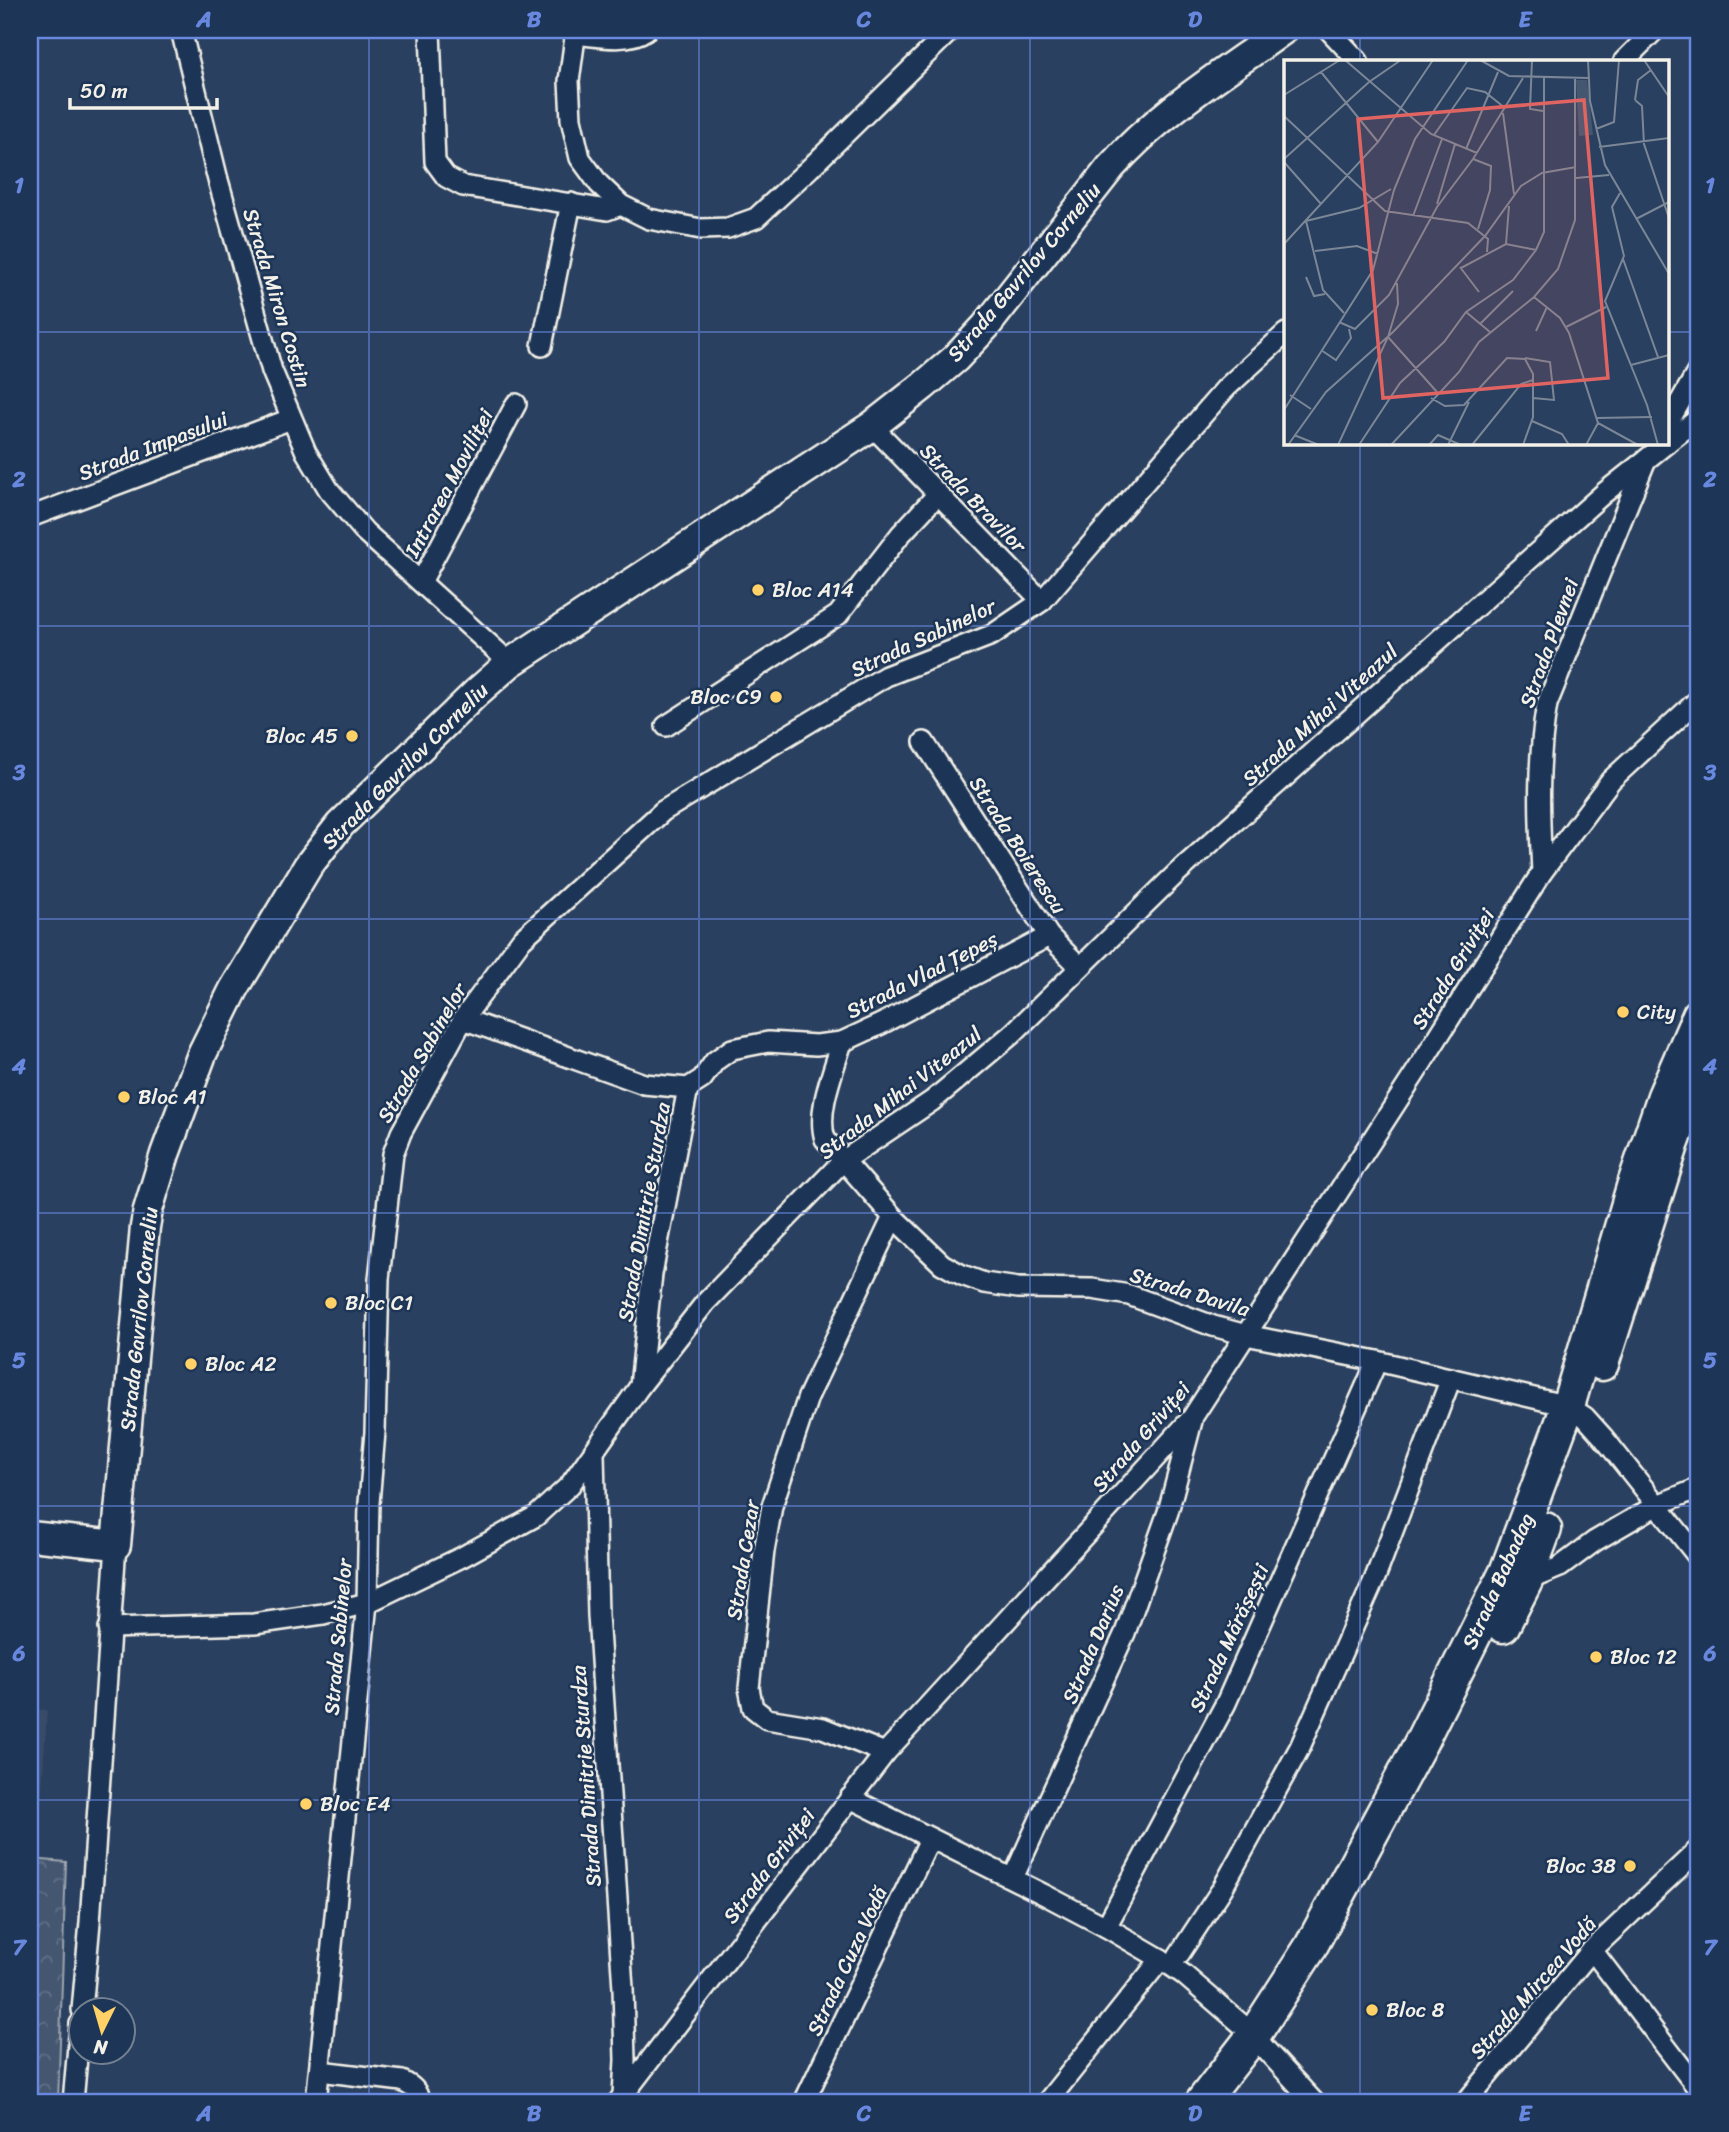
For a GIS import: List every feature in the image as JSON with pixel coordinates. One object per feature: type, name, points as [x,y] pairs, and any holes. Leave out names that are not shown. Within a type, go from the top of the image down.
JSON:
[{"type":"main road","name":"Strada Babadag","points":[[1202,2102],[1260,2043],[1324,1958],[1464,1702],[1526,1581],[1576,1411],[1633,1187],[1688,1092],[1699,1015]]},
{"type":"main road","name":"Strada Babadag","points":[[1224,2102],[1260,2043],[1447,1693],[1506,1572],[1576,1411]]},
{"type":"street","name":"Strada Miron Costin","points":[[181,30],[218,180],[268,359],[306,452],[329,490],[365,531],[510,663]]},
{"type":"street","points":[[429,30],[435,162],[446,177],[463,186],[607,210],[621,205]]},
{"type":"street","points":[[646,30],[640,34],[617,38],[576,32],[569,81],[571,119],[580,158],[599,184],[621,205],[649,219],[701,229],[728,228],[756,218],[951,30]]},
{"type":"street","name":"Strada Gavrilov Corneliu","points":[[83,1996],[109,1628],[145,1227],[165,1154],[202,1054],[234,989],[307,866],[340,825],[510,663],[872,426],[956,358],[972,342],[1133,143],[1154,124],[1283,30]]},
{"type":"street","points":[[1329,30],[1358,60]]},
{"type":"street","points":[[1625,60],[1656,30]]},
{"type":"street","points":[[542,346],[571,203]]},
{"type":"street","name":"Strada Sabinelor","points":[[316,2102],[367,1602],[379,1279],[393,1154],[401,1133],[463,1019],[522,939],[663,811],[886,676],[992,635],[1042,601],[1226,388],[1284,335]]},
{"type":"street","points":[[1670,420],[1699,369]]},
{"type":"street","name":"Intrarea Moviliței","points":[[421,582],[516,404]]},
{"type":"street","name":"Strada Mihai Viteazul","points":[[1670,440],[1699,418]]},
{"type":"street","name":"Strada Impasului","points":[[30,516],[291,419]]},
{"type":"street","name":"Strada Bravilor","points":[[872,426],[1042,601]]},
{"type":"street","name":"Strada Mihai Viteazul","points":[[109,1628],[254,1625],[323,1614],[367,1602],[462,1557],[536,1516],[570,1485],[640,1386],[705,1303],[843,1161],[932,1101],[1012,1034],[1178,873],[1604,493],[1646,448]]},
{"type":"street","name":"Strada Plevnei","points":[[1542,872],[1539,807],[1541,741],[1547,704],[1646,448]]},
{"type":"street","points":[[666,726],[838,615],[900,535],[938,494]]},
{"type":"street","name":"Strada Griviței","points":[[621,2099],[885,1753],[1192,1418],[1542,872],[1611,780],[1699,699]]},
{"type":"street","name":"Strada Boierescu","points":[[924,742],[1049,936],[1080,967]]},
{"type":"street","name":"Strada Vlad Țepeș","points":[[688,1088],[702,1079],[715,1061],[732,1049],[768,1042],[816,1045],[842,1042],[1049,936]]},
{"type":"street","points":[[463,1019],[644,1084],[688,1088]]},
{"type":"street","name":"Strada Davila","points":[[842,1042],[823,1109],[821,1126],[825,1139],[892,1217],[942,1264],[962,1275],[984,1283],[1018,1288],[1092,1289],[1129,1295],[1213,1326],[1246,1335],[1451,1378],[1576,1411]]},
{"type":"street","name":"Strada Dimitrie Sturdza","points":[[640,1386],[652,1273],[688,1088]]},
{"type":"street","name":"Strada Cezar","points":[[885,1753],[823,1728],[767,1719],[753,1708],[749,1688],[764,1551],[772,1506],[808,1397],[892,1217]]},
{"type":"street","name":"Strada Mărășești","points":[[1106,1927],[1226,1703],[1377,1361]]},
{"type":"street","points":[[1047,2102],[1170,1957],[1222,1889],[1300,1747],[1375,1578],[1451,1378]]},
{"type":"street","points":[[1576,1411],[1699,1558]]},
{"type":"street","name":"Strada Darius","points":[[1013,1878],[1125,1633],[1168,1512],[1192,1418]]},
{"type":"street","name":"Strada Dimitrie Sturdza","points":[[594,1454],[598,1615],[623,1987],[625,2060],[621,2099]]},
{"type":"street","points":[[1526,1581],[1560,1567],[1617,1527],[1657,1505],[1699,1488]]},
{"type":"street","points":[[30,1536],[116,1545]]},
{"type":"street","points":[[850,1798],[1170,1957],[1183,1974],[1260,2043],[1314,2102]]},
{"type":"street","name":"Strada Cuza Vodă","points":[[804,2102],[930,1839]]},
{"type":"street","name":"Strada Mircea Vodă","points":[[1466,2102],[1592,1950],[1699,1849]]},
{"type":"street","points":[[1592,1950],[1699,2090]]},
{"type":"street","points":[[73,2102],[76,2066]]},
{"type":"street","points":[[320,2071],[402,2081],[413,2086],[419,2102]]},
{"type":"shaded area","points":[[30,1709],[47,1710],[39,1837],[30,1837]]},
{"type":"green space","points":[[30,1859],[66,1862],[58,2102],[30,2102]]},
{"type":"place","name":"Bloc A14","points":[[758,590]]},
{"type":"place","name":"Bloc C9","points":[[776,697]]},
{"type":"place","name":"Bloc A5","points":[[352,736]]},
{"type":"place","name":"City","points":[[1623,1012]]},
{"type":"place","name":"Bloc A1","points":[[124,1097]]},
{"type":"place","name":"Bloc C1","points":[[331,1303]]},
{"type":"place","name":"Bloc A2","points":[[191,1364]]},
{"type":"place","name":"Bloc 12","points":[[1596,1657]]},
{"type":"place","name":"Bloc E4","points":[[306,1804]]},
{"type":"place","name":"Bloc 38","points":[[1630,1866]]},
{"type":"place","name":"Bloc 8","points":[[1372,2010]]}]
